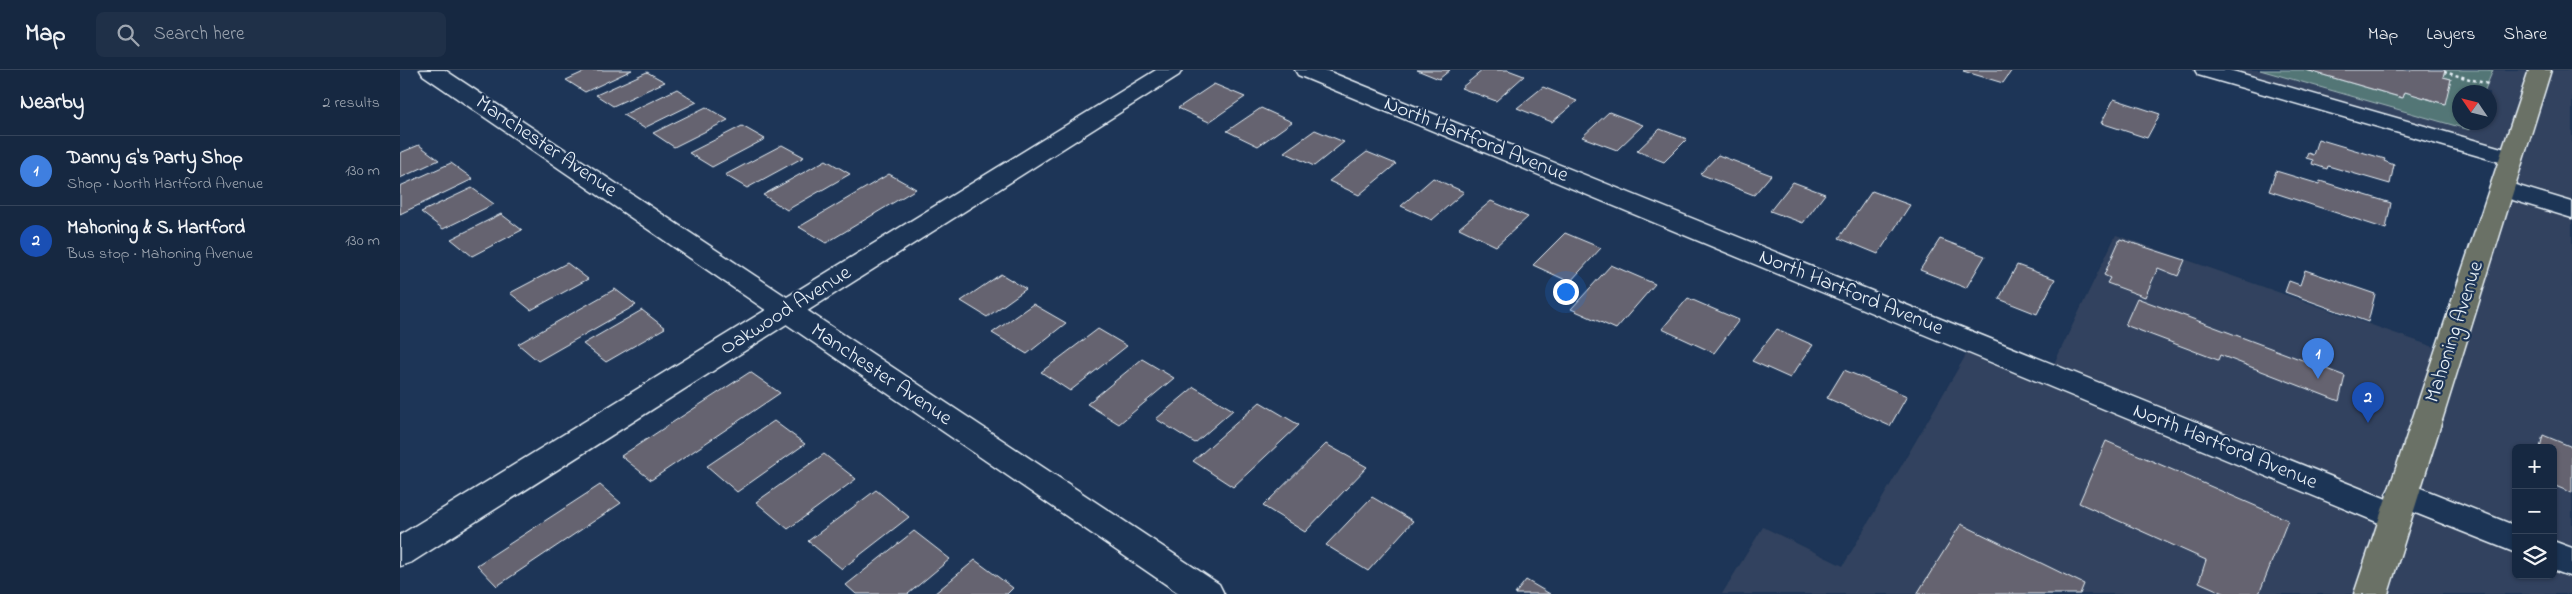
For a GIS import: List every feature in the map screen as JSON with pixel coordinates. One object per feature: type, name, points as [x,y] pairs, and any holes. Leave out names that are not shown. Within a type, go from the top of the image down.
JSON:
[{"type":"main road","name":"Mahoning Avenue","points":[[2370,594],[2540,70]]},
{"type":"street","name":"Manchester Avenue","points":[[431,70],[1207,594]]},
{"type":"street","name":"Oakwood Avenue","points":[[400,552],[1171,70]]},
{"type":"street","name":"North Hartford Avenue","points":[[1306,70],[2399,506],[2512,539]]},
{"type":"street","points":[[2206,70],[2511,158]]},
{"type":"street","points":[[2502,189],[2572,210]]},
{"type":"street","points":[[2557,557],[2572,563]]},
{"type":"path","points":[[2444,72],[2488,84]]},
{"type":"shaded area","points":[[2206,70],[2572,70],[2572,594],[1722,594],[1763,527],[1843,566],[1973,343],[2049,374],[2116,235],[2448,352],[2511,158]]},
{"type":"green space","points":[[2260,70],[2306,70],[2402,98],[2405,92],[2444,104],[2451,79],[2443,77],[2445,70],[2493,70],[2487,85],[2452,85],[2452,125]]},
{"type":"building","points":[[588,70],[632,70],[585,92],[566,80]]},
{"type":"building","points":[[1417,70],[1450,70],[1439,79]]},
{"type":"building","points":[[1483,70],[1508,70],[1524,76],[1496,101],[1461,88]]},
{"type":"building","points":[[1964,70],[2012,70],[2003,83],[1963,71]]},
{"type":"building","points":[[2306,70],[2445,70],[2443,77],[2451,79],[2445,104],[2405,92],[2403,98]]},
{"type":"building","points":[[647,72],[665,82],[613,106],[596,95]]},
{"type":"building","points":[[1214,84],[1245,97],[1209,122],[1178,108]]},
{"type":"building","points":[[1543,87],[1577,101],[1552,122],[1517,108]]},
{"type":"building","points":[[677,89],[697,102],[644,128],[623,115]]},
{"type":"building","points":[[2114,99],[2160,114],[2147,138],[2101,123]]},
{"type":"building","points":[[706,107],[728,120],[674,147],[653,133]]},
{"type":"building","points":[[1261,108],[1292,122],[1258,146],[1227,131]]},
{"type":"building","points":[[1609,112],[1643,125],[1617,150],[1582,137]]},
{"type":"building","points":[[742,126],[765,139],[712,167],[689,153]]},
{"type":"building","points":[[1660,129],[1687,139],[1664,162],[1637,151]]},
{"type":"building","points":[[1315,130],[1344,142],[1314,166],[1284,152]]},
{"type":"building","points":[[2318,139],[2385,159],[2384,161],[2394,165],[2390,184],[2328,166],[2327,169],[2312,164],[2313,160],[2306,158],[2308,153],[2313,155]]},
{"type":"building","points":[[419,145],[439,160],[400,178],[400,153]]},
{"type":"building","points":[[782,145],[804,157],[747,188],[725,175]]},
{"type":"building","points":[[1367,152],[1396,164],[1359,195],[1329,181]]},
{"type":"building","points":[[1718,155],[1771,175],[1754,195],[1700,174]]},
{"type":"building","points":[[826,160],[850,174],[787,210],[763,195]]},
{"type":"building","points":[[451,163],[473,179],[400,214],[400,186]]},
{"type":"building","points":[[2276,171],[2319,184],[2320,181],[2391,203],[2386,229],[2269,191]]},
{"type":"building","points":[[889,174],[916,189],[826,243],[799,227]]},
{"type":"building","points":[[1433,178],[1464,192],[1432,220],[1401,206]]},
{"type":"building","points":[[1793,182],[1825,194],[1803,223],[1770,211]]},
{"type":"building","points":[[472,188],[494,204],[443,229],[421,212]]},
{"type":"building","points":[[1872,191],[1910,205],[1878,254],[1839,238]]},
{"type":"building","points":[[1491,201],[1528,217],[1496,246],[1459,228]]},
{"type":"building","points":[[501,214],[522,230],[472,256],[451,239]]},
{"type":"building","points":[[1565,233],[1601,248],[1570,282],[1533,265]]},
{"type":"building","points":[[1940,239],[1985,256],[1966,288],[1920,270]]},
{"type":"building","points":[[2120,239],[2185,260],[2178,276],[2158,268],[2145,297],[2107,283],[2110,278],[2104,275]]},
{"type":"building","points":[[567,263],[588,279],[531,310],[510,293]]},
{"type":"building","points":[[1611,265],[1655,284],[1616,329],[1571,309]]},
{"type":"building","points":[[2017,265],[2055,279],[2037,314],[1999,299]]},
{"type":"building","points":[[2305,270],[2375,294],[2368,322],[2285,292],[2289,281],[2300,285]]},
{"type":"building","points":[[1001,274],[1026,289],[987,317],[961,301]]},
{"type":"building","points":[[615,289],[636,305],[538,361],[518,344]]},
{"type":"building","points":[[1688,298],[1739,320],[1714,353],[1662,329]]},
{"type":"building","points":[[2137,298],[2345,376],[2339,401],[2220,355],[2218,360],[2125,325]]},
{"type":"building","points":[[1033,304],[1066,323],[1027,354],[992,333]]},
{"type":"building","points":[[642,310],[665,328],[606,362],[583,344]]},
{"type":"building","points":[[1098,329],[1127,346],[1070,391],[1041,372]]},
{"type":"building","points":[[1777,329],[1813,345],[1790,378],[1752,361]]},
{"type":"building","points":[[1142,359],[1174,378],[1119,424],[1087,404]]},
{"type":"building","points":[[1844,370],[1907,396],[1890,426],[1827,398]]},
{"type":"building","points":[[750,372],[780,393],[651,480],[621,456]]},
{"type":"building","points":[[1194,387],[1233,410],[1195,443],[1156,419]]},
{"type":"building","points":[[1260,402],[1299,425],[1233,487],[1193,461]]},
{"type":"building","points":[[774,421],[805,444],[737,492],[707,466]]},
{"type":"building","points":[[2543,435],[2572,447],[2572,493],[2557,487],[2557,444],[2541,444]]},
{"type":"building","points":[[2106,441],[2288,520],[2259,594],[2226,594],[2199,582],[2206,560],[2079,503]]},
{"type":"building","points":[[1326,444],[1367,467],[1305,532],[1263,506]]},
{"type":"building","points":[[824,454],[856,479],[788,529],[756,502]]},
{"type":"building","points":[[600,485],[621,503],[497,586],[477,565]]},
{"type":"building","points":[[876,490],[909,517],[842,569],[808,541]]},
{"type":"building","points":[[1372,497],[1413,521],[1368,571],[1326,545]]},
{"type":"building","points":[[1961,524],[2084,584],[2080,594],[1917,594]]},
{"type":"building","points":[[914,531],[950,559],[908,594],[856,594],[846,585]]},
{"type":"building","points":[[975,560],[1013,588],[1007,594],[934,594]]},
{"type":"building","points":[[1526,580],[1550,594],[1515,594]]},
{"type":"place","name":"Danny G's Party Shop","points":[[2318,379]]},
{"type":"place","name":"Mahoning & S. Hartford","points":[[2368,423]]}]
